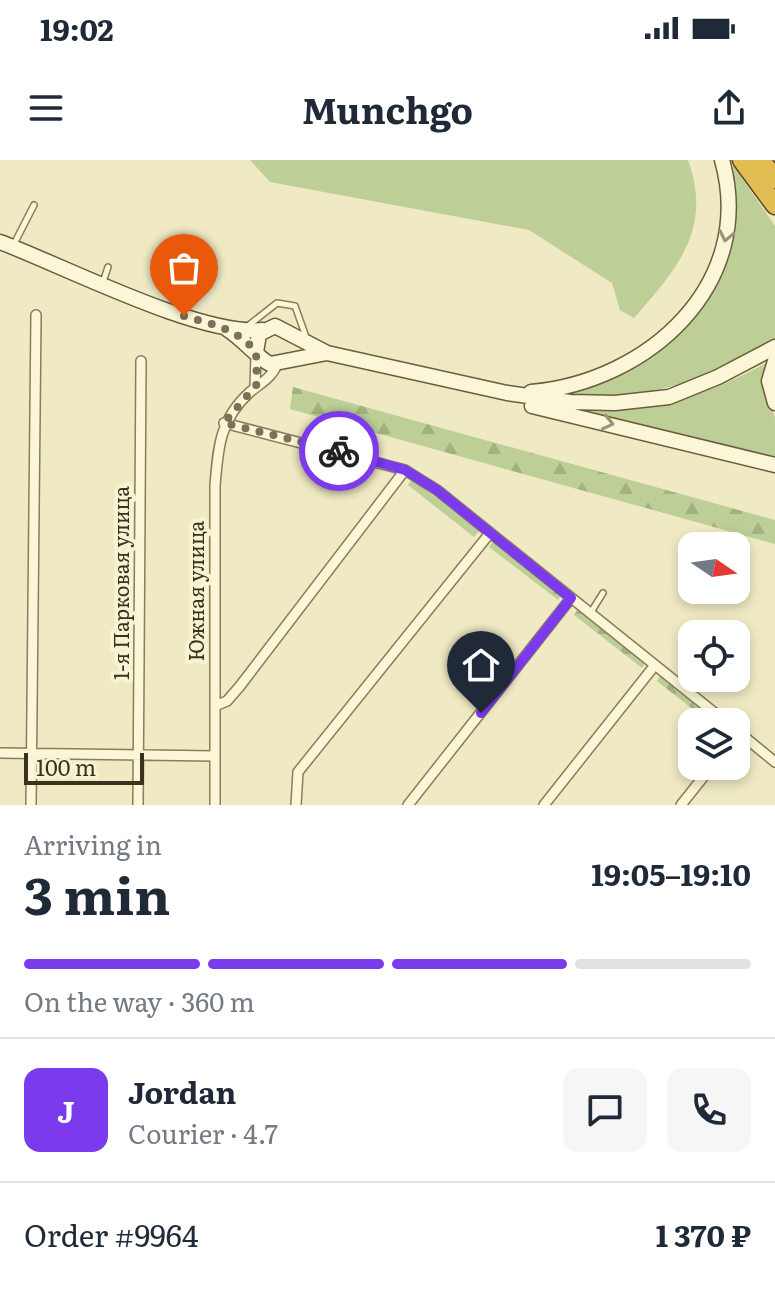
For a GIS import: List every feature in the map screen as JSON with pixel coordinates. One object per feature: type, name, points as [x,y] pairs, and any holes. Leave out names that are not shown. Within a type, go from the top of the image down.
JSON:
[{"type":"highway","points":[[742,160],[775,205]]},
{"type":"highway","points":[[761,160],[775,179]]},
{"type":"street","points":[[507,393],[557,389],[595,377],[644,352],[687,317],[704,293],[726,241],[730,190],[722,160]]},
{"type":"street","points":[[6,244],[184,316],[243,329],[263,330],[275,326],[327,353],[507,393],[570,402],[647,401],[693,389],[775,347]]},
{"type":"street","points":[[31,805],[36,315]]},
{"type":"street","points":[[222,326],[246,341],[264,362],[282,362],[327,353]]},
{"type":"street","points":[[253,390],[258,376],[256,340],[263,330]]},
{"type":"street","points":[[291,336],[293,348],[272,375],[253,390],[224,423],[405,470],[437,490],[709,708]]},
{"type":"street","name":"1-я Парковая улица","points":[[138,805],[141,361]]},
{"type":"street","points":[[775,361],[769,381],[775,403]]},
{"type":"street","points":[[507,393],[533,406],[775,465]]},
{"type":"street","name":"Южная улица","points":[[215,805],[215,486],[219,437],[224,423]]},
{"type":"street","points":[[215,706],[227,701],[240,686],[405,470]]},
{"type":"street","points":[[296,805],[298,772],[490,533]]},
{"type":"street","points":[[408,805],[571,598]]},
{"type":"street","points":[[544,805],[655,665]]},
{"type":"street","points":[[750,743],[775,762]]},
{"type":"street","points":[[0,753],[215,756]]},
{"type":"street","points":[[681,805],[701,780]]},
{"type":"lane","points":[[6,244],[34,205]]},
{"type":"lane","points":[[103,283],[108,267]]},
{"type":"lane","points":[[243,329],[277,303],[295,306],[310,345]]},
{"type":"lane","points":[[591,612],[603,593]]},
{"type":"green space","points":[[250,160],[688,160],[695,185],[696,207],[693,227],[677,265],[634,318],[620,310],[612,283],[529,230],[270,182]]},
{"type":"green space","points":[[733,165],[775,226],[775,343],[719,369],[669,387],[616,395],[554,394],[631,366],[721,270],[737,217]]},
{"type":"green space","points":[[770,361],[764,385],[775,418],[775,459],[567,409],[625,407],[672,401],[695,395]]},
{"type":"green space","points":[[293,387],[775,520],[775,544],[750,537],[750,532],[732,532],[290,409]]},
{"type":"green space","points":[[412,479],[479,531],[474,537],[408,485]]},
{"type":"green space","points":[[493,542],[561,595],[558,600],[489,547]]},
{"type":"green space","points":[[577,610],[645,663],[642,668],[574,615]]},
{"type":"green space","points":[[660,676],[701,708],[691,708],[657,681]]},
{"type":"way so far","points":[[184,316],[222,326],[246,341],[256,352],[257,384],[224,423],[339,451]]},
{"type":"route","points":[[339,451],[405,470],[437,490],[571,598],[481,713]]}]
